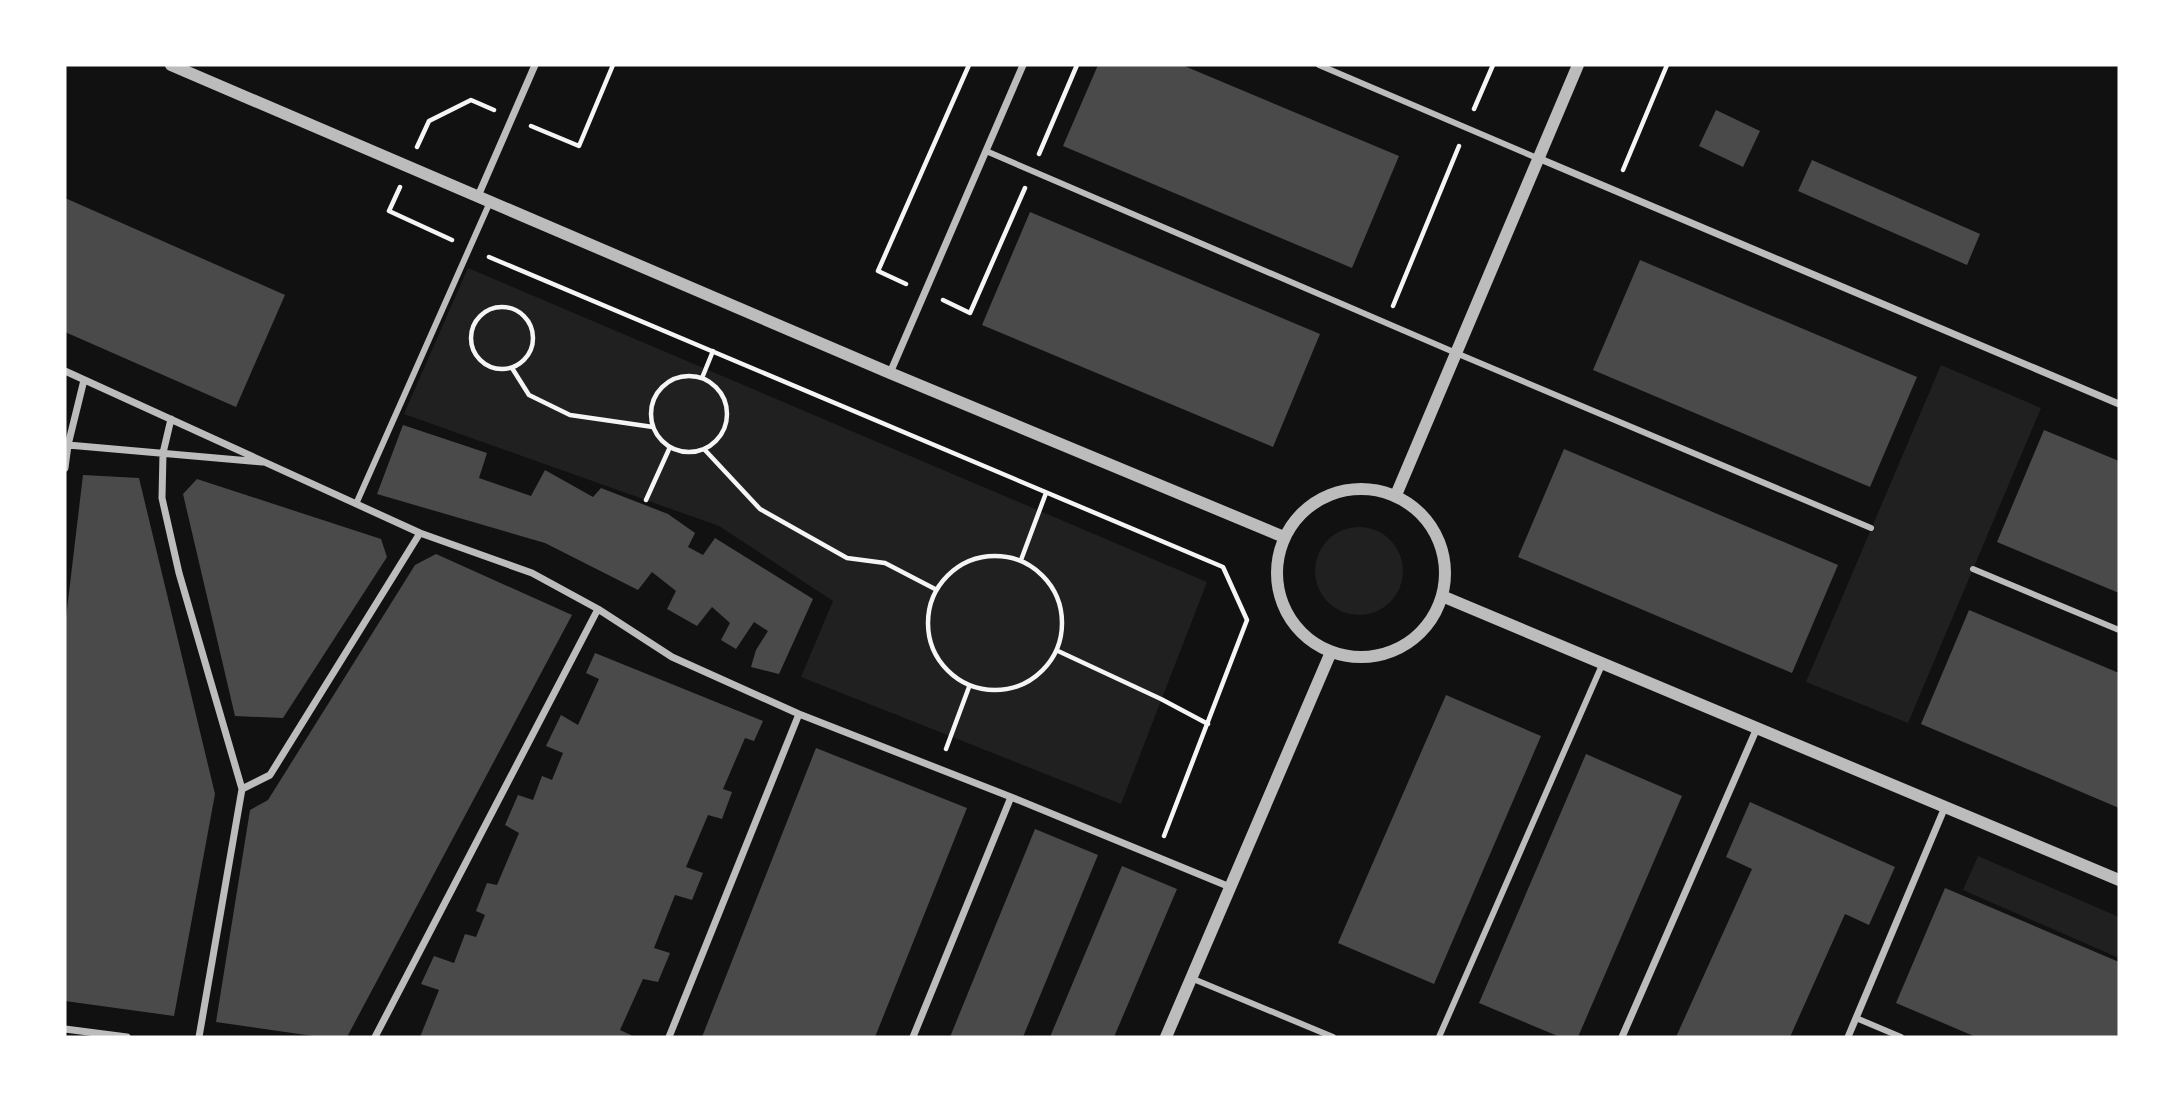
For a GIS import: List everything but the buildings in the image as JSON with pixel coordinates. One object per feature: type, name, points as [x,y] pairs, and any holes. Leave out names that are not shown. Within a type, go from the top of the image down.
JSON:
[{"type":"street","points":[[171,65],[890,373],[1284,537]]},
{"type":"street","points":[[356,504],[470,248],[484,199],[536,65]]},
{"type":"street","points":[[890,373],[1023,65]]},
{"type":"street","points":[[1319,65],[2119,404]]},
{"type":"street","points":[[1396,495],[1578,65]]},
{"type":"street","points":[[986,151],[1871,528]]},
{"type":"street","points":[[65,372],[420,533],[533,573],[598,609],[672,657],[799,713],[1230,887]]},
{"type":"street","points":[[65,468],[83,380]]},
{"type":"street","points":[[171,419],[163,453],[162,498],[179,573],[242,789],[200,1037]]},
{"type":"street","points":[[68,445],[268,463]]},
{"type":"street","points":[[1364,487],[1396,495],[1420,512],[1438,537],[1445,566],[1442,596],[1434,614],[1422,630],[1407,643],[1390,652],[1350,657],[1331,652],[1307,638],[1289,617],[1278,591],[1276,563],[1284,537],[1303,510],[1332,493],[1364,487]]},
{"type":"street","points":[[242,789],[270,775],[420,533]]},
{"type":"street","points":[[1973,569],[2119,630]]},
{"type":"street","points":[[1442,596],[2119,880]]},
{"type":"street","points":[[375,1037],[598,609]]},
{"type":"street","points":[[1166,1037],[1331,652]]},
{"type":"street","points":[[1439,1037],[1602,665]]},
{"type":"street","points":[[669,1037],[799,713]]},
{"type":"street","points":[[1622,1037],[1757,728]]},
{"type":"street","points":[[913,1037],[1011,797]]},
{"type":"street","points":[[1848,1037],[1945,807]]},
{"type":"street","points":[[1191,978],[1333,1037]]},
{"type":"street","points":[[1856,1018],[1901,1037]]},
{"type":"street","points":[[65,1029],[127,1037]]},
{"type":"path","points":[[1386,323],[1493,65]]},
{"type":"path","points":[[1617,191],[1667,65]]},
{"type":"path","points":[[470,248],[1223,567],[1247,620],[1156,857]]},
{"type":"path","points":[[494,308],[514,310],[523,316],[533,334],[528,355],[512,368],[502,370],[484,364],[472,348],[472,328],[484,313],[494,308]]},
{"type":"path","points":[[702,378],[713,351]]},
{"type":"path","points":[[512,368],[529,395],[570,415],[653,427]]},
{"type":"path","points":[[678,378],[702,378],[713,384],[722,394],[727,406],[727,419],[716,442],[704,449],[681,452],[663,442],[653,427],[653,403],[659,392],[678,378]]},
{"type":"path","points":[[646,500],[670,447]]},
{"type":"path","points":[[704,449],[760,509],[847,558],[885,564],[935,589]]},
{"type":"path","points":[[1021,560],[1046,492]]},
{"type":"path","points":[[986,555],[1021,560],[1049,581],[1063,614],[1058,651],[1037,677],[1010,690],[969,687],[951,677],[932,650],[926,618],[935,589],[958,565],[986,555]]},
{"type":"path","points":[[1058,651],[1208,724]]},
{"type":"path","points":[[950,736],[969,687]]},
{"type":"shaded area","points":[[468,268],[1207,582],[1121,804],[801,677],[833,601],[719,526],[404,414]]},
{"type":"shaded area","points":[[1941,365],[2041,408],[1908,723],[1806,682]]},
{"type":"shaded area","points":[[1350,527],[1368,527],[1384,534],[1396,546],[1403,562],[1403,580],[1396,596],[1384,608],[1368,615],[1350,615],[1334,608],[1322,596],[1315,580],[1315,562],[1322,546],[1334,534]]},
{"type":"shaded area","points":[[1978,856],[2119,917],[2119,958],[1963,890]]}]
